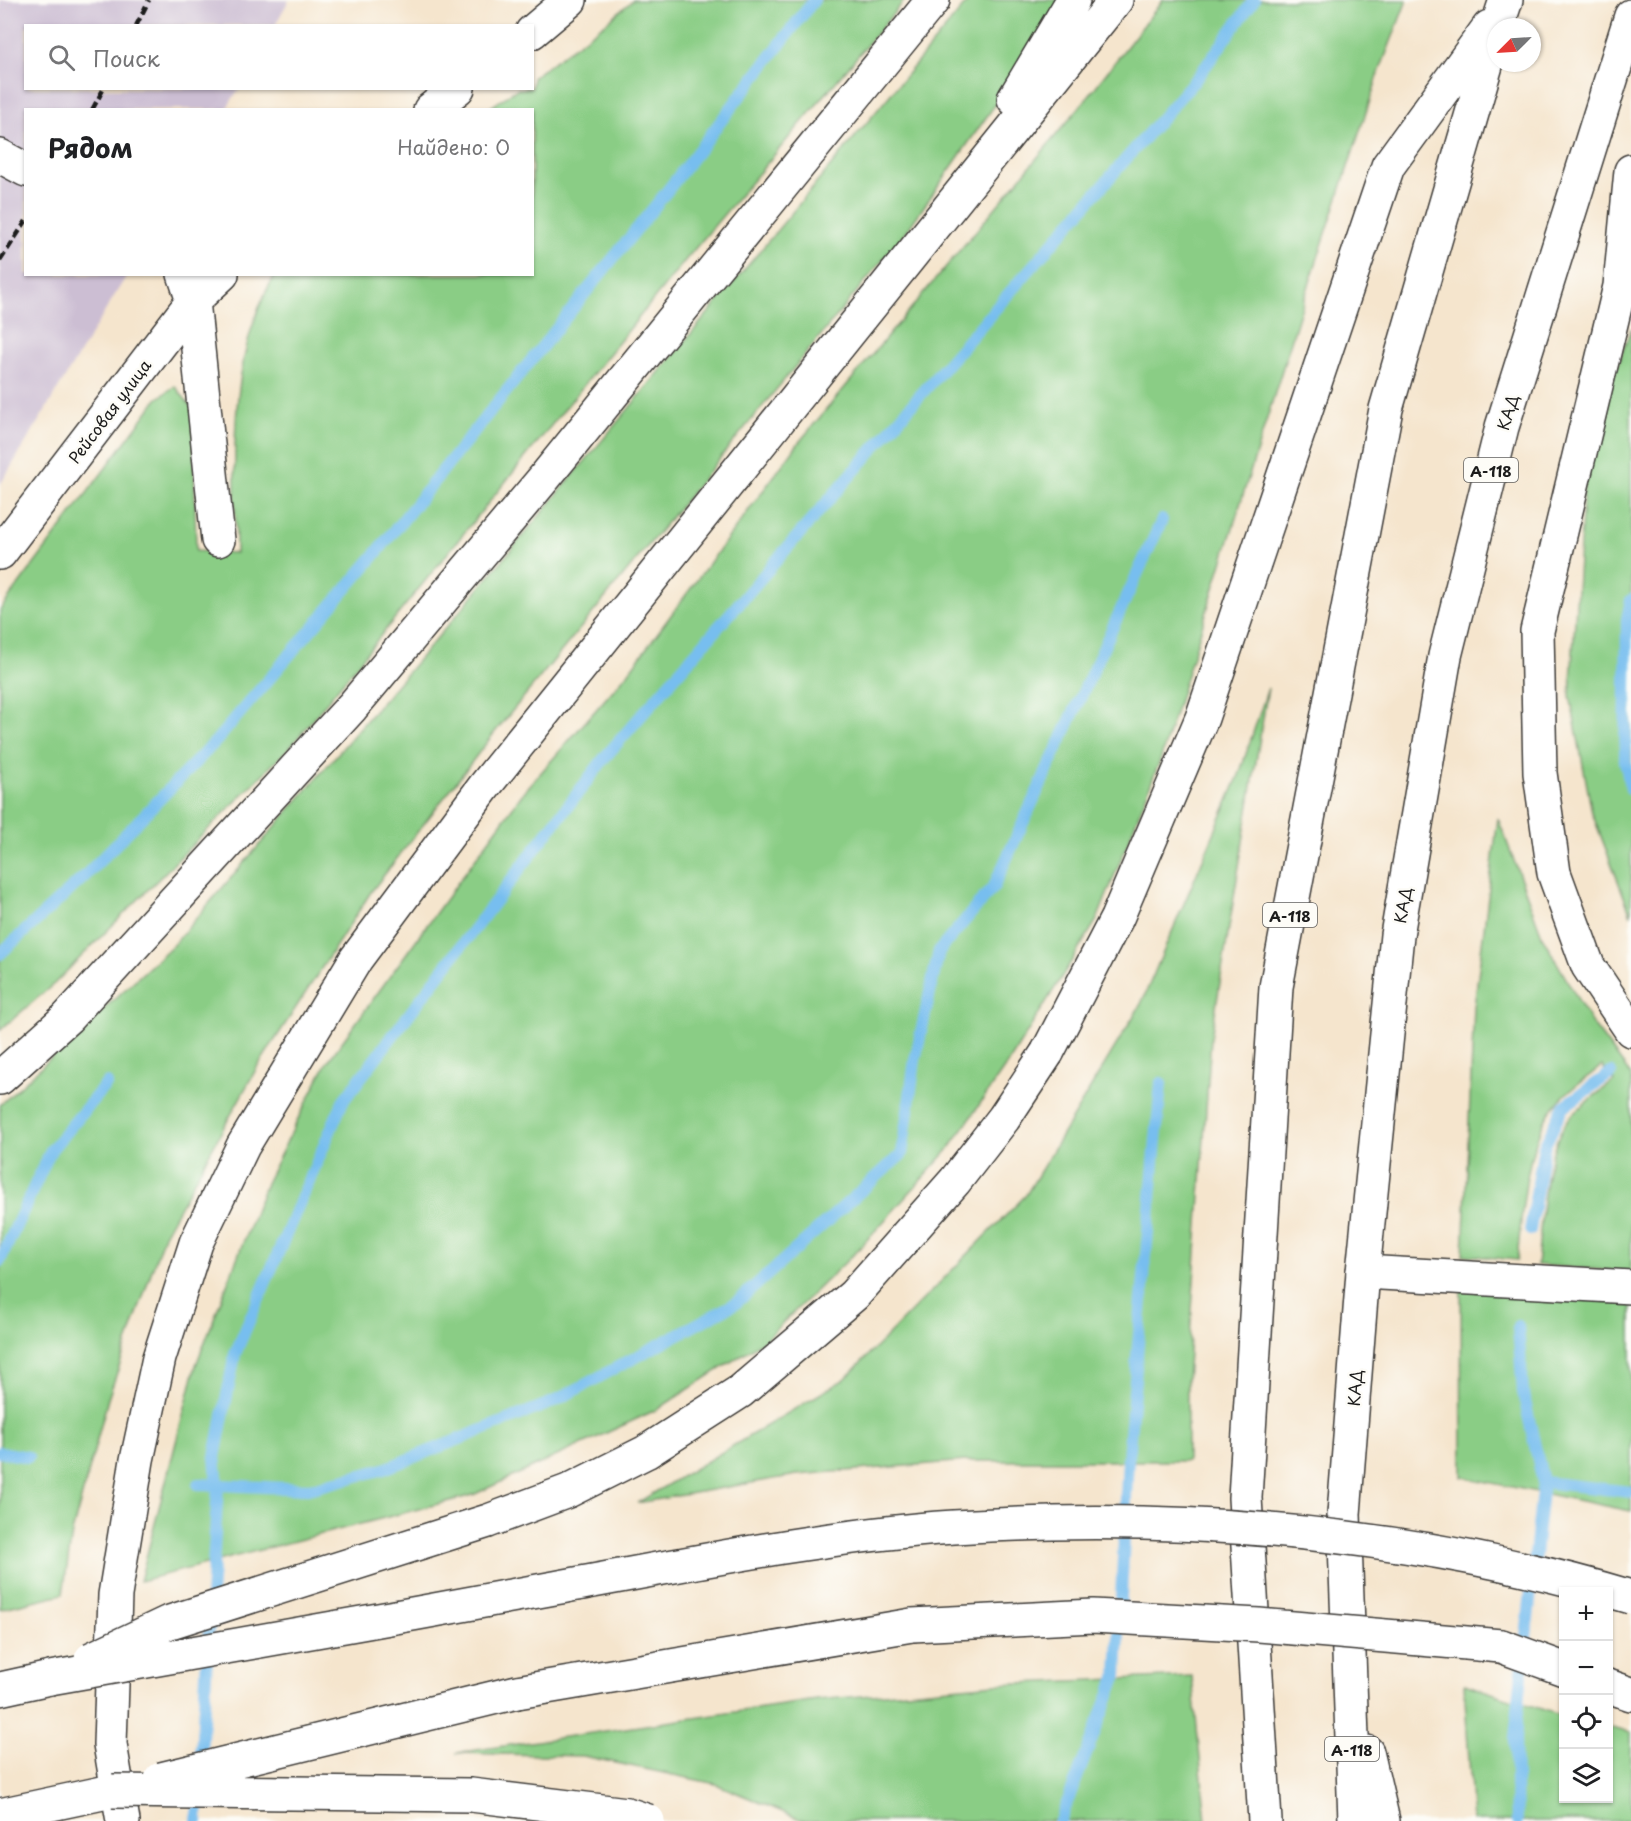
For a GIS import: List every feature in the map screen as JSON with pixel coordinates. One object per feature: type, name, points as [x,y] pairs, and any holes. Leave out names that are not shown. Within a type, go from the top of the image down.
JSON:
[{"type":"main road","points":[[534,30],[570,0]]},
{"type":"main road","points":[[0,1078],[67,1018],[352,707],[545,477],[933,0]]},
{"type":"main road","points":[[955,198],[1073,0]]},
{"type":"main road","points":[[118,1806],[110,1744],[115,1595],[137,1460],[159,1358],[196,1243],[243,1146],[356,959],[420,872],[549,705],[1116,0]]},
{"type":"main road","name":"КАД","points":[[1355,1821],[1344,1514],[1363,1272],[1397,935],[1445,656],[1502,427],[1631,16]]},
{"type":"main road","points":[[50,1678],[167,1623],[488,1521],[568,1491],[646,1452],[741,1391],[854,1295],[955,1181],[1004,1118],[1047,1053],[1117,918],[1202,718],[1388,166],[1500,17]]},
{"type":"main road","name":"А-118","points":[[1265,1821],[1245,1498],[1276,987],[1386,410],[1500,17]]},
{"type":"main road","points":[[433,108],[455,90]]},
{"type":"main road","points":[[0,156],[24,169]]},
{"type":"main road","points":[[1631,171],[1620,286],[1537,631],[1540,773],[1554,873],[1588,966],[1631,1030]]},
{"type":"main road","name":"Рейсовая улица","points":[[0,553],[189,288],[217,276]]},
{"type":"main road","points":[[189,288],[218,540]]},
{"type":"main road","points":[[1363,1272],[1631,1287]]},
{"type":"main road","points":[[0,1689],[50,1678],[704,1560],[952,1527],[1046,1524],[1194,1525],[1372,1541],[1566,1577],[1631,1597]]},
{"type":"main road","points":[[118,1806],[517,1692],[912,1625],[1093,1616],[1259,1625],[1501,1646],[1559,1668]]},
{"type":"main road","points":[[1349,1678],[1383,1821]]},
{"type":"main road","points":[[1613,1688],[1631,1694]]},
{"type":"main road","points":[[0,1815],[118,1806],[471,1795],[627,1814],[648,1821]]},
{"type":"shaded area","points":[[0,0],[289,0],[276,24],[24,24],[24,90],[238,90],[227,108],[24,108],[24,276],[126,276],[0,485]]},
{"type":"green space","points":[[633,0],[905,0],[688,257],[292,745],[55,983],[0,1030],[0,610],[157,399],[175,386],[193,409],[196,551],[236,553],[235,446],[241,375],[248,340],[259,307],[274,276],[534,276],[534,108],[489,108],[516,90],[534,90],[534,76]]},
{"type":"green space","points":[[969,0],[1063,0],[1034,49],[909,228],[495,732],[371,892],[258,1066],[164,1235],[108,1399],[72,1533],[63,1594],[0,1609],[0,1105],[175,943],[455,617]]},
{"type":"green space","points":[[1163,0],[1407,0],[1380,70],[1304,300],[1161,758],[1097,920],[1012,1057],[949,1149],[857,1251],[765,1340],[658,1409],[473,1495],[140,1581],[196,1365],[266,1183],[326,1064],[523,793],[628,673],[800,441],[1083,103]]},
{"type":"green space","points":[[1631,328],[1631,915],[1592,813],[1570,696],[1586,454]]},
{"type":"green space","points":[[1268,688],[1211,1038],[1187,1381],[1187,1461],[966,1461],[797,1475],[637,1503],[845,1379],[1026,1195],[1141,1004],[1239,775]]},
{"type":"green space","points":[[1498,818],[1543,938],[1591,1022],[1631,1075],[1631,1272],[1537,1265],[1545,1187],[1554,1148],[1571,1116],[1614,1081],[1602,1066],[1564,1096],[1553,1108],[1536,1141],[1526,1181],[1517,1260],[1463,1255],[1474,1007]]},
{"type":"green space","points":[[1461,1289],[1631,1300],[1631,1511],[1462,1477]]},
{"type":"green space","points":[[1192,1676],[1206,1821],[804,1821],[716,1784],[583,1756],[456,1753],[817,1700],[995,1684]]},
{"type":"green space","points":[[1464,1684],[1559,1715],[1559,1803],[1613,1803],[1613,1728],[1631,1733],[1631,1821],[1473,1821]]},
{"type":"waterway","points":[[0,954],[84,877],[216,741],[374,556],[664,195],[814,0]]},
{"type":"waterway","points":[[200,1769],[218,1487],[215,1457],[235,1354],[343,1101],[606,756],[1200,74],[1254,0]]},
{"type":"waterway","points":[[198,1484],[308,1489],[384,1469],[553,1402],[736,1303],[902,1154],[915,1060],[939,951],[994,886],[1162,520]]},
{"type":"waterway","points":[[1631,600],[1627,619],[1625,761],[1631,789]]},
{"type":"waterway","points":[[1530,1230],[1544,1147],[1563,1107],[1611,1073]]},
{"type":"waterway","points":[[0,1261],[51,1150],[107,1083]]},
{"type":"waterway","points":[[1060,1821],[1117,1675],[1128,1459],[1161,1083]]},
{"type":"waterway","points":[[1518,1326],[1523,1392],[1543,1482]]},
{"type":"waterway","points":[[0,1452],[28,1457]]},
{"type":"waterway","points":[[1517,1821],[1515,1738],[1543,1482],[1631,1492]]},
{"type":"waterway","points":[[197,1821],[199,1792]]},
{"type":"railway","points":[[137,24],[149,0]]},
{"type":"railway","points":[[93,108],[103,90]]},
{"type":"railway","points":[[0,261],[24,224]]}]
